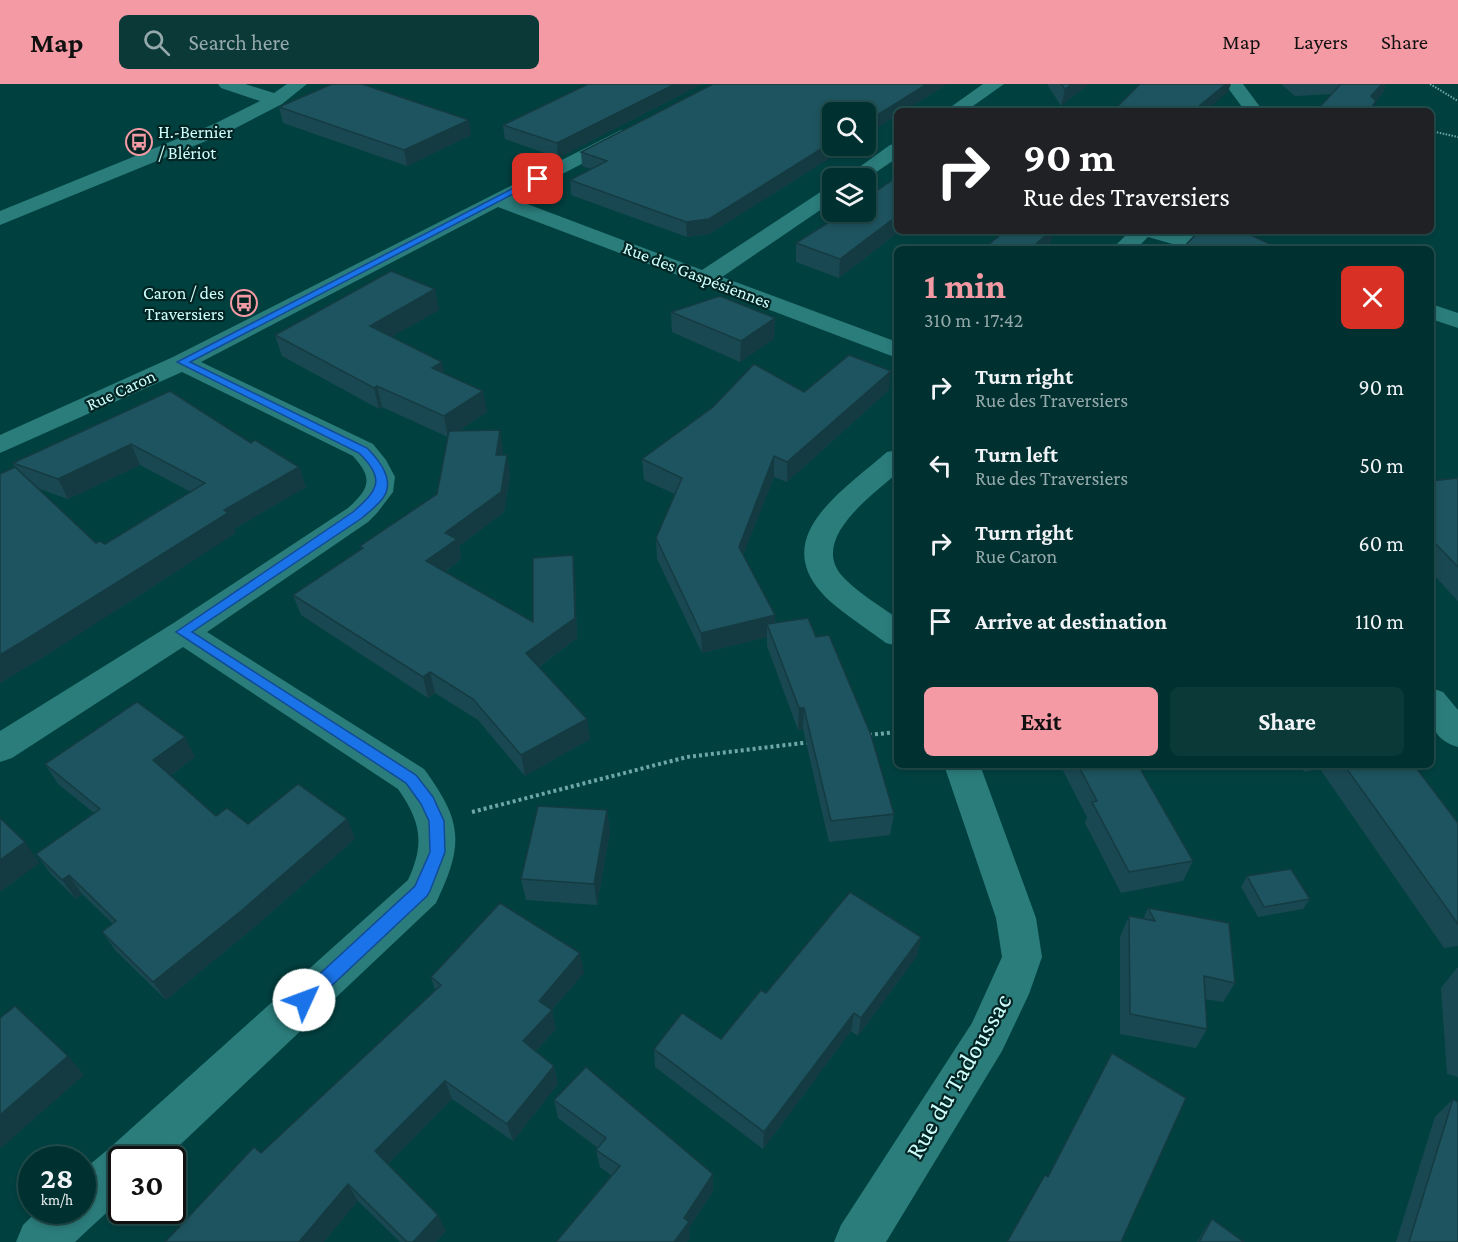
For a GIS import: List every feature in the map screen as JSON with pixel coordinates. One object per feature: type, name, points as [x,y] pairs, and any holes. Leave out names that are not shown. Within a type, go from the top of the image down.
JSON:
[{"type":"street","points":[[227,84],[276,100]]},
{"type":"street","points":[[0,219],[221,128],[276,100],[298,84]]},
{"type":"street","points":[[959,108],[995,84]]},
{"type":"street","points":[[1234,84],[1252,108]]},
{"type":"street","name":"Rue Caron","points":[[0,445],[182,362],[640,126]]},
{"type":"street","points":[[869,168],[894,151]]},
{"type":"street","name":"Rue des Gaspésiennes","points":[[498,200],[894,350]]},
{"type":"street","points":[[705,278],[822,200]]},
{"type":"street","points":[[1126,246],[1139,234]]},
{"type":"street","points":[[1162,234],[1204,246]]},
{"type":"street","points":[[1434,312],[1458,321]]},
{"type":"street","points":[[0,748],[183,632],[358,515],[379,495],[381,480],[377,464],[363,450],[182,362]]},
{"type":"street","points":[[894,461],[828,521],[819,542],[819,562],[832,585],[894,633]]},
{"type":"street","points":[[145,1146],[422,891],[437,852],[436,821],[428,801],[411,779],[183,632]]},
{"type":"street","points":[[1434,705],[1458,734]]},
{"type":"street","name":"Rue du Tadoussac","points":[[858,1242],[987,1037],[1008,994],[1022,957],[1016,918],[963,768]]},
{"type":"street","points":[[96,1190],[108,1180]]},
{"type":"street","points":[[40,1242],[59,1224]]},
{"type":"path","points":[[1430,84],[1458,101]]},
{"type":"path","points":[[1434,132],[1458,137]]},
{"type":"path","points":[[862,736],[894,732]]},
{"type":"path","points":[[436,821],[687,758],[815,742]]},
{"type":"building","points":[[332,84],[362,84],[469,120],[404,150],[279,107]]},
{"type":"building","points":[[588,84],[675,84],[557,143],[503,125]]},
{"type":"building","points":[[713,84],[927,84],[876,116],[876,102],[822,102],[822,148],[709,219],[686,222],[570,180],[607,161],[581,152]]},
{"type":"building","points":[[1061,84],[1072,84],[1065,89]]},
{"type":"building","points":[[1140,84],[1226,84],[1197,108],[1116,108]]},
{"type":"building","points":[[1341,84],[1382,84],[1371,96],[1376,101],[1371,108],[1319,108]]},
{"type":"building","points":[[894,179],[894,218],[840,259],[796,243],[829,222],[876,222],[876,191]]},
{"type":"building","points":[[1001,234],[1048,234],[1034,246],[987,246]]},
{"type":"building","points":[[1196,234],[1254,234],[1253,236],[1275,246],[1185,246]]},
{"type":"building","points":[[391,271],[435,289],[370,326],[442,362],[432,368],[483,391],[444,416],[377,386],[374,388],[275,335]]},
{"type":"building","points":[[720,296],[775,318],[741,341],[671,312]]},
{"type":"building","points":[[849,355],[891,371],[787,462],[774,456],[739,547],[775,615],[701,633],[656,538],[682,478],[642,459],[713,407],[754,364],[804,392]]},
{"type":"building","points":[[170,391],[251,443],[255,440],[299,467],[224,510],[228,513],[0,655],[0,474],[15,467],[96,543],[100,541],[105,544],[205,483],[131,444],[58,479],[13,463]]},
{"type":"building","points":[[500,430],[496,455],[507,455],[501,492],[445,533],[457,539],[426,561],[533,622],[533,558],[573,555],[575,618],[526,653],[587,719],[521,755],[473,699],[430,672],[423,677],[293,595],[437,494],[449,431]]},
{"type":"building","points":[[1458,478],[1458,567],[1434,542],[1434,481]]},
{"type":"building","points":[[808,618],[816,637],[829,635],[871,735],[894,814],[831,821],[804,708],[799,708],[767,624]]},
{"type":"building","points":[[137,702],[185,737],[153,760],[216,816],[227,808],[248,824],[298,784],[347,819],[241,911],[153,982],[102,932],[116,921],[69,875],[62,880],[36,854],[100,809],[45,764]]},
{"type":"building","points":[[1080,768],[1140,768],[1193,861],[1129,872],[1092,802],[1097,801]]},
{"type":"building","points":[[1346,768],[1416,768],[1458,823],[1458,924]]},
{"type":"building","points":[[538,806],[607,810],[594,884],[521,879]]},
{"type":"building","points":[[0,818],[25,842],[0,860]]},
{"type":"building","points":[[1291,869],[1310,899],[1264,907],[1247,876]]},
{"type":"building","points":[[850,892],[921,937],[861,1018],[854,1013],[764,1132],[654,1049],[682,1013],[721,1039],[761,990],[766,993]]},
{"type":"building","points":[[500,903],[580,953],[539,1001],[552,1010],[523,1041],[554,1066],[507,1124],[445,1081],[375,1151],[438,1215],[413,1242],[407,1242],[348,1184],[299,1242],[165,1242],[182,1224],[186,1224],[186,1220],[254,1147],[261,1153],[441,985],[431,977]]},
{"type":"building","points":[[1148,908],[1229,923],[1235,983],[1204,976],[1207,1029],[1130,1014],[1129,916],[1155,921]]},
{"type":"building","points":[[15,1006],[68,1056],[0,1115],[0,1018]]},
{"type":"building","points":[[1112,1053],[1186,1098],[1121,1242],[1007,1242],[1045,1175],[1048,1177]]},
{"type":"building","points":[[586,1067],[713,1174],[684,1218],[689,1222],[674,1242],[556,1242],[620,1166],[596,1150],[606,1138],[554,1100]]},
{"type":"building","points":[[1453,1099],[1458,1102],[1458,1242],[1409,1242]]},
{"type":"building","points":[[1212,1219],[1244,1242],[1199,1242]]},
{"type":"place","name":"H.-Bernier / Blériot","points":[[139,142]]},
{"type":"place","name":"Caron / des Traversiers","points":[[244,303]]},
{"type":"route","points":[[304,1000],[422,891],[437,852],[436,821],[428,801],[411,779],[183,632],[358,515],[379,495],[381,480],[377,464],[363,450],[182,362],[538,179]]}]
